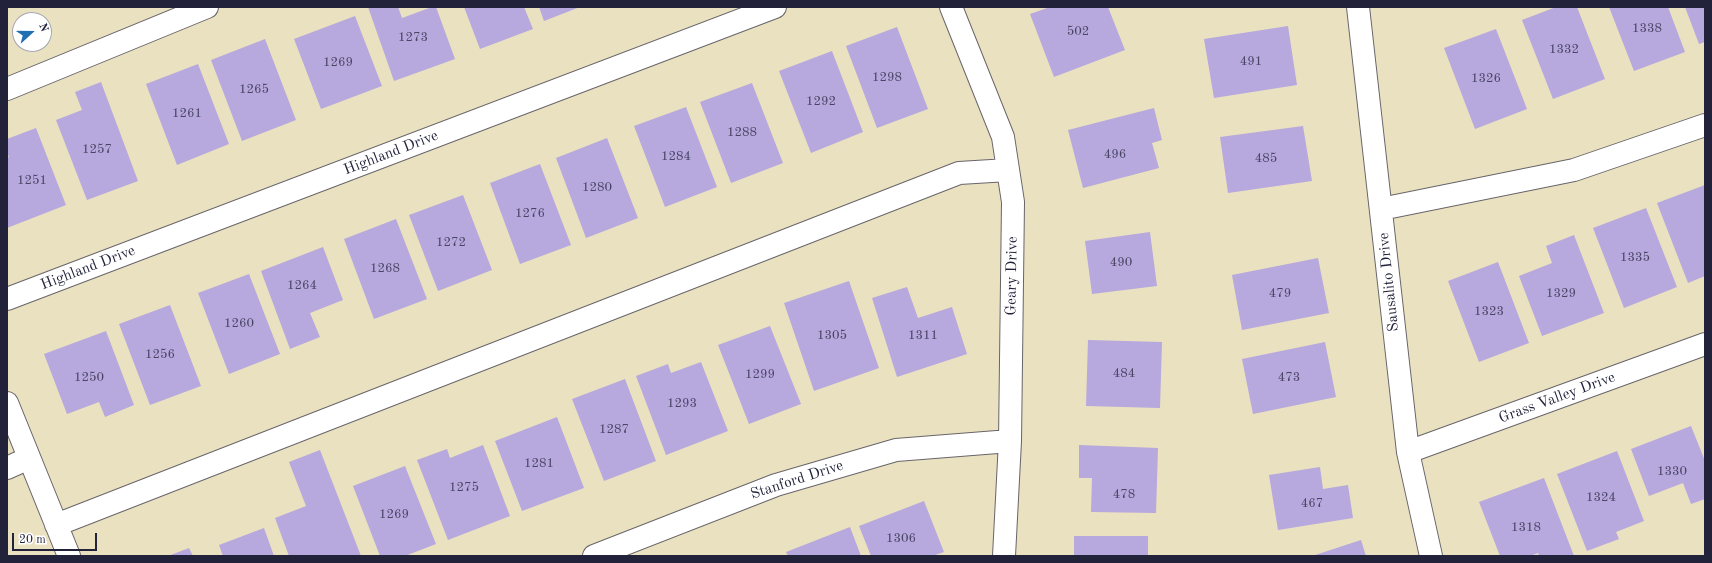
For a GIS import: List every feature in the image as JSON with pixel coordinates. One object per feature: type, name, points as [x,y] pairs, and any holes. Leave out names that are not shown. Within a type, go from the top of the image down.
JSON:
[{"type":"street","points":[[7,89],[207,7]]},
{"type":"street","name":"Highland Drive","points":[[7,299],[775,7]]},
{"type":"street","name":"Geary Drive","points":[[951,7],[1003,137],[1013,202],[1010,441],[1004,556]]},
{"type":"street","name":"Sausalito Drive","points":[[1358,7],[1408,452],[1431,556]]},
{"type":"street","points":[[1381,209],[1574,170],[1705,125]]},
{"type":"street","points":[[56,525],[959,173],[1008,170]]},
{"type":"street","name":"Grass Valley Drive","points":[[1408,452],[1705,344]]},
{"type":"street","points":[[7,403],[69,556]]},
{"type":"street","name":"Stanford Drive","points":[[594,556],[776,485],[896,450],[1010,441]]},
{"type":"street","points":[[7,468],[29,458]]},
{"type":"building","points":[[368,7],[398,7],[402,18],[432,7],[436,7],[455,59],[394,81]]},
{"type":"building","points":[[464,7],[524,7],[533,29],[480,49]]},
{"type":"building","points":[[539,7],[580,7],[544,21]]},
{"type":"building","points":[[1050,7],[1108,7],[1125,50],[1054,77],[1030,14]]},
{"type":"building","points":[[1556,7],[1577,7],[1605,79],[1553,99],[1522,20]]},
{"type":"building","points":[[1609,7],[1668,7],[1685,52],[1634,71]]},
{"type":"building","points":[[1685,7],[1705,7],[1705,42],[1699,44]]},
{"type":"building","points":[[355,16],[382,86],[321,109],[294,39]]},
{"type":"building","points":[[1288,26],[1297,85],[1214,98],[1204,39]]},
{"type":"building","points":[[897,27],[928,109],[877,128],[846,46]]},
{"type":"building","points":[[1496,29],[1527,109],[1475,129],[1444,48]]},
{"type":"building","points":[[265,39],[296,120],[242,141],[211,60]]},
{"type":"building","points":[[832,51],[863,132],[811,153],[779,71]]},
{"type":"building","points":[[198,64],[229,144],[177,165],[146,84]]},
{"type":"building","points":[[101,82],[138,181],[87,200],[56,120],[82,110],[75,92]]},
{"type":"building","points":[[752,83],[783,163],[731,183],[700,102]]},
{"type":"building","points":[[686,107],[717,187],[665,207],[634,126]]},
{"type":"building","points":[[1154,108],[1162,140],[1152,143],[1159,168],[1083,188],[1068,130]]},
{"type":"building","points":[[1303,126],[1312,181],[1228,193],[1220,137]]},
{"type":"building","points":[[36,128],[66,205],[7,228],[7,158],[9,157],[7,153],[7,139]]},
{"type":"building","points":[[607,138],[638,218],[586,238],[556,158]]},
{"type":"building","points":[[540,164],[571,245],[520,264],[490,183]]},
{"type":"building","points":[[1705,185],[1705,276],[1688,283],[1657,203]]},
{"type":"building","points":[[463,195],[492,270],[438,291],[409,215]]},
{"type":"building","points":[[1646,208],[1677,287],[1624,308],[1593,228]]},
{"type":"building","points":[[396,219],[427,299],[374,319],[344,239]]},
{"type":"building","points":[[1150,232],[1157,286],[1092,294],[1085,241]]},
{"type":"building","points":[[1574,235],[1604,313],[1542,336],[1519,276],[1552,263],[1546,246]]},
{"type":"building","points":[[323,247],[343,300],[310,313],[320,337],[290,349],[261,271]]},
{"type":"building","points":[[1318,258],[1329,313],[1242,330],[1232,275]]},
{"type":"building","points":[[1498,262],[1529,343],[1479,362],[1448,281]]},
{"type":"building","points":[[249,274],[280,354],[229,374],[198,293]]},
{"type":"building","points":[[849,281],[879,368],[814,391],[784,303]]},
{"type":"building","points":[[907,287],[918,318],[952,307],[967,354],[897,377],[872,298]]},
{"type":"building","points":[[170,305],[201,386],[150,405],[119,324]]},
{"type":"building","points":[[770,326],[801,404],[749,424],[718,345]]},
{"type":"building","points":[[106,331],[134,405],[105,417],[99,402],[67,414],[44,354]]},
{"type":"building","points":[[1088,340],[1162,342],[1160,408],[1086,406]]},
{"type":"building","points":[[1325,342],[1336,397],[1253,414],[1242,359]]},
{"type":"building","points":[[701,362],[728,431],[666,455],[636,376],[668,364],[671,373]]},
{"type":"building","points":[[625,379],[656,461],[604,481],[572,399]]},
{"type":"building","points":[[557,417],[584,488],[522,511],[495,441]]},
{"type":"building","points":[[1691,426],[1705,461],[1705,499],[1691,504],[1683,483],[1649,496],[1631,449]]},
{"type":"building","points":[[483,445],[510,516],[448,540],[417,460],[447,449],[450,458]]},
{"type":"building","points":[[1079,445],[1158,448],[1156,513],[1091,512],[1092,478],[1079,478]]},
{"type":"building","points":[[320,450],[361,556],[289,556],[275,518],[306,506],[289,462]]},
{"type":"building","points":[[1617,451],[1644,521],[1616,532],[1619,539],[1587,551],[1557,474]]},
{"type":"building","points":[[405,466],[436,544],[405,556],[380,556],[353,486]]},
{"type":"building","points":[[1320,467],[1323,489],[1348,485],[1353,518],[1278,530],[1269,475]]},
{"type":"building","points":[[1544,478],[1574,556],[1539,556],[1538,553],[1530,556],[1500,556],[1479,502]]},
{"type":"building","points":[[924,501],[944,552],[932,556],[871,556],[859,526]]},
{"type":"building","points":[[850,527],[861,556],[788,556],[786,552]]},
{"type":"building","points":[[264,528],[274,556],[223,556],[219,545]]},
{"type":"building","points":[[1074,536],[1148,536],[1148,556],[1074,556]]},
{"type":"building","points":[[1361,540],[1366,556],[1312,556]]},
{"type":"building","points":[[189,548],[193,556],[168,556]]}]
